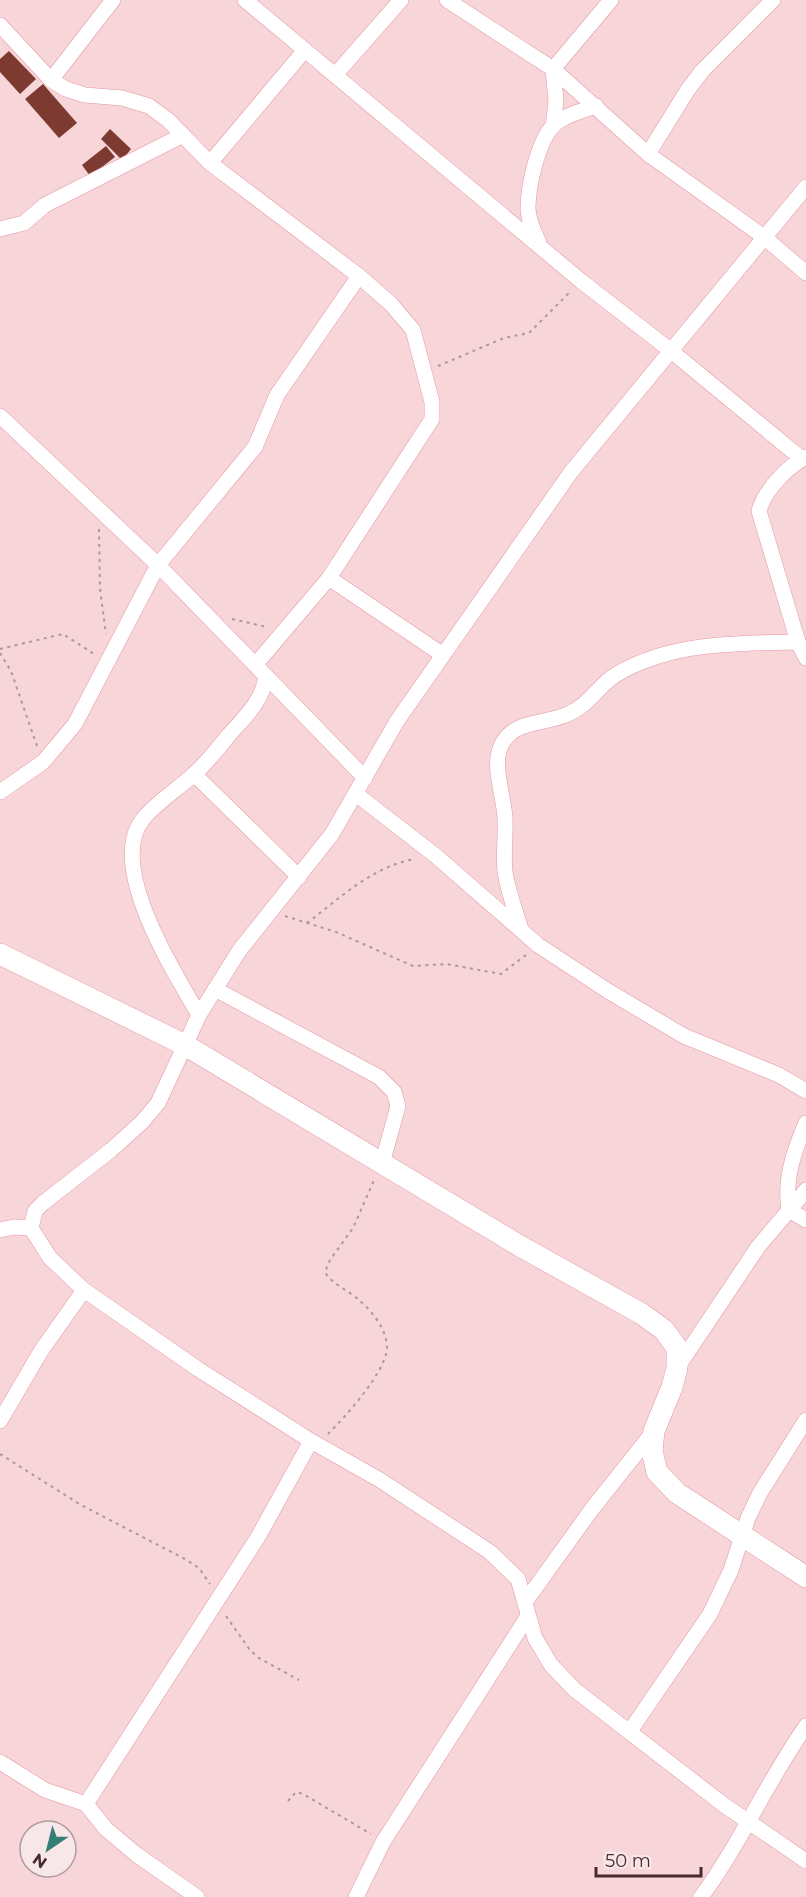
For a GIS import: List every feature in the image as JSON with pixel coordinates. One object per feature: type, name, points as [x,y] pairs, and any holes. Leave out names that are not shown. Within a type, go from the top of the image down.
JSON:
[{"type":"street","points":[[51,80],[113,0]]},
{"type":"street","points":[[245,0],[581,281],[804,458],[762,499],[759,511],[798,642],[806,658]]},
{"type":"street","points":[[335,75],[401,0]]},
{"type":"street","points":[[447,0],[553,69],[648,154],[764,237],[806,273]]},
{"type":"street","points":[[540,246],[528,209],[536,162],[553,126],[556,101],[553,69],[611,0]]},
{"type":"street","points":[[648,154],[692,84],[773,0]]},
{"type":"street","points":[[0,26],[51,80],[66,89],[85,95],[122,98],[149,106],[183,135],[210,163],[359,276],[391,304],[413,330],[425,372],[432,419],[329,578],[288,629],[261,670],[264,689],[256,704],[194,774],[144,818],[133,836],[134,864],[141,901],[162,951],[199,1015]]},
{"type":"street","points":[[210,163],[304,50]]},
{"type":"street","points":[[553,126],[567,117],[596,106]]},
{"type":"street","points":[[0,229],[24,223],[45,205],[183,135]]},
{"type":"street","points":[[806,187],[571,472],[397,721],[332,834],[268,912],[215,989],[199,1015],[167,1087],[147,1116],[111,1150],[43,1203],[35,1212],[31,1228],[50,1258],[84,1290],[198,1369],[314,1443],[399,1492],[490,1552],[518,1579],[535,1638],[551,1665],[575,1690],[749,1823],[806,1861]]},
{"type":"street","points":[[0,792],[43,762],[75,723],[158,565],[255,447],[277,395],[359,276]]},
{"type":"street","points":[[0,416],[158,565],[365,778]]},
{"type":"street","points":[[329,578],[443,655]]},
{"type":"street","points":[[521,929],[505,874],[505,818],[498,754],[502,742],[510,732],[529,724],[550,721],[580,708],[614,676],[651,659],[689,648],[720,644],[798,642]]},
{"type":"street","points":[[194,774],[299,877]]},
{"type":"street","points":[[356,794],[436,856],[538,945],[646,1015],[684,1036],[779,1075],[806,1091]]},
{"type":"street","points":[[0,954],[185,1045],[382,1164],[642,1314],[664,1330],[677,1348],[677,1368]]},
{"type":"street","points":[[215,989],[379,1077],[394,1092],[398,1106],[382,1164]]},
{"type":"street","points":[[789,1210],[788,1181],[806,1123]]},
{"type":"street","points":[[806,1190],[758,1247],[677,1368],[654,1431],[652,1451],[657,1472],[666,1484],[806,1577]]},
{"type":"street","points":[[789,1210],[806,1220]]},
{"type":"street","points":[[0,1230],[14,1227],[31,1228]]},
{"type":"street","points":[[0,1421],[41,1351],[84,1290]]},
{"type":"street","points":[[630,1731],[710,1614],[731,1570],[742,1534],[760,1493],[806,1420]]},
{"type":"street","points":[[356,1897],[383,1842],[527,1609],[592,1509],[654,1431]]},
{"type":"street","points":[[86,1804],[188,1648],[314,1443]]},
{"type":"street","points":[[701,1897],[749,1823],[774,1775],[806,1726]]},
{"type":"street","points":[[0,1762],[45,1790],[86,1804],[106,1829],[137,1855],[197,1897]]},
{"type":"path","points":[[425,372],[504,338],[529,333],[581,281]]},
{"type":"path","points":[[98,508],[100,589],[107,661]]},
{"type":"path","points":[[227,617],[288,629]]},
{"type":"path","points":[[43,762],[11,671],[0,651],[63,634],[107,661]]},
{"type":"path","points":[[308,922],[368,877],[408,860],[436,856]]},
{"type":"path","points":[[268,912],[336,932],[413,966],[455,965],[493,974],[507,971],[538,945]]},
{"type":"path","points":[[314,1443],[367,1387],[380,1368],[387,1349],[385,1336],[369,1309],[325,1272],[330,1260],[353,1228],[382,1164]]},
{"type":"path","points":[[0,1454],[81,1505],[198,1568],[218,1596],[223,1613],[250,1650],[259,1658],[299,1680]]},
{"type":"path","points":[[288,1801],[296,1792],[303,1794],[383,1842]]},
{"type":"building","points":[[9,51],[36,79],[20,94],[0,72],[0,59]]},
{"type":"building","points":[[43,84],[77,123],[59,138],[25,99]]},
{"type":"building","points":[[110,129],[131,149],[122,160],[101,139]]},
{"type":"building","points":[[106,146],[115,157],[90,176],[82,165]]}]
